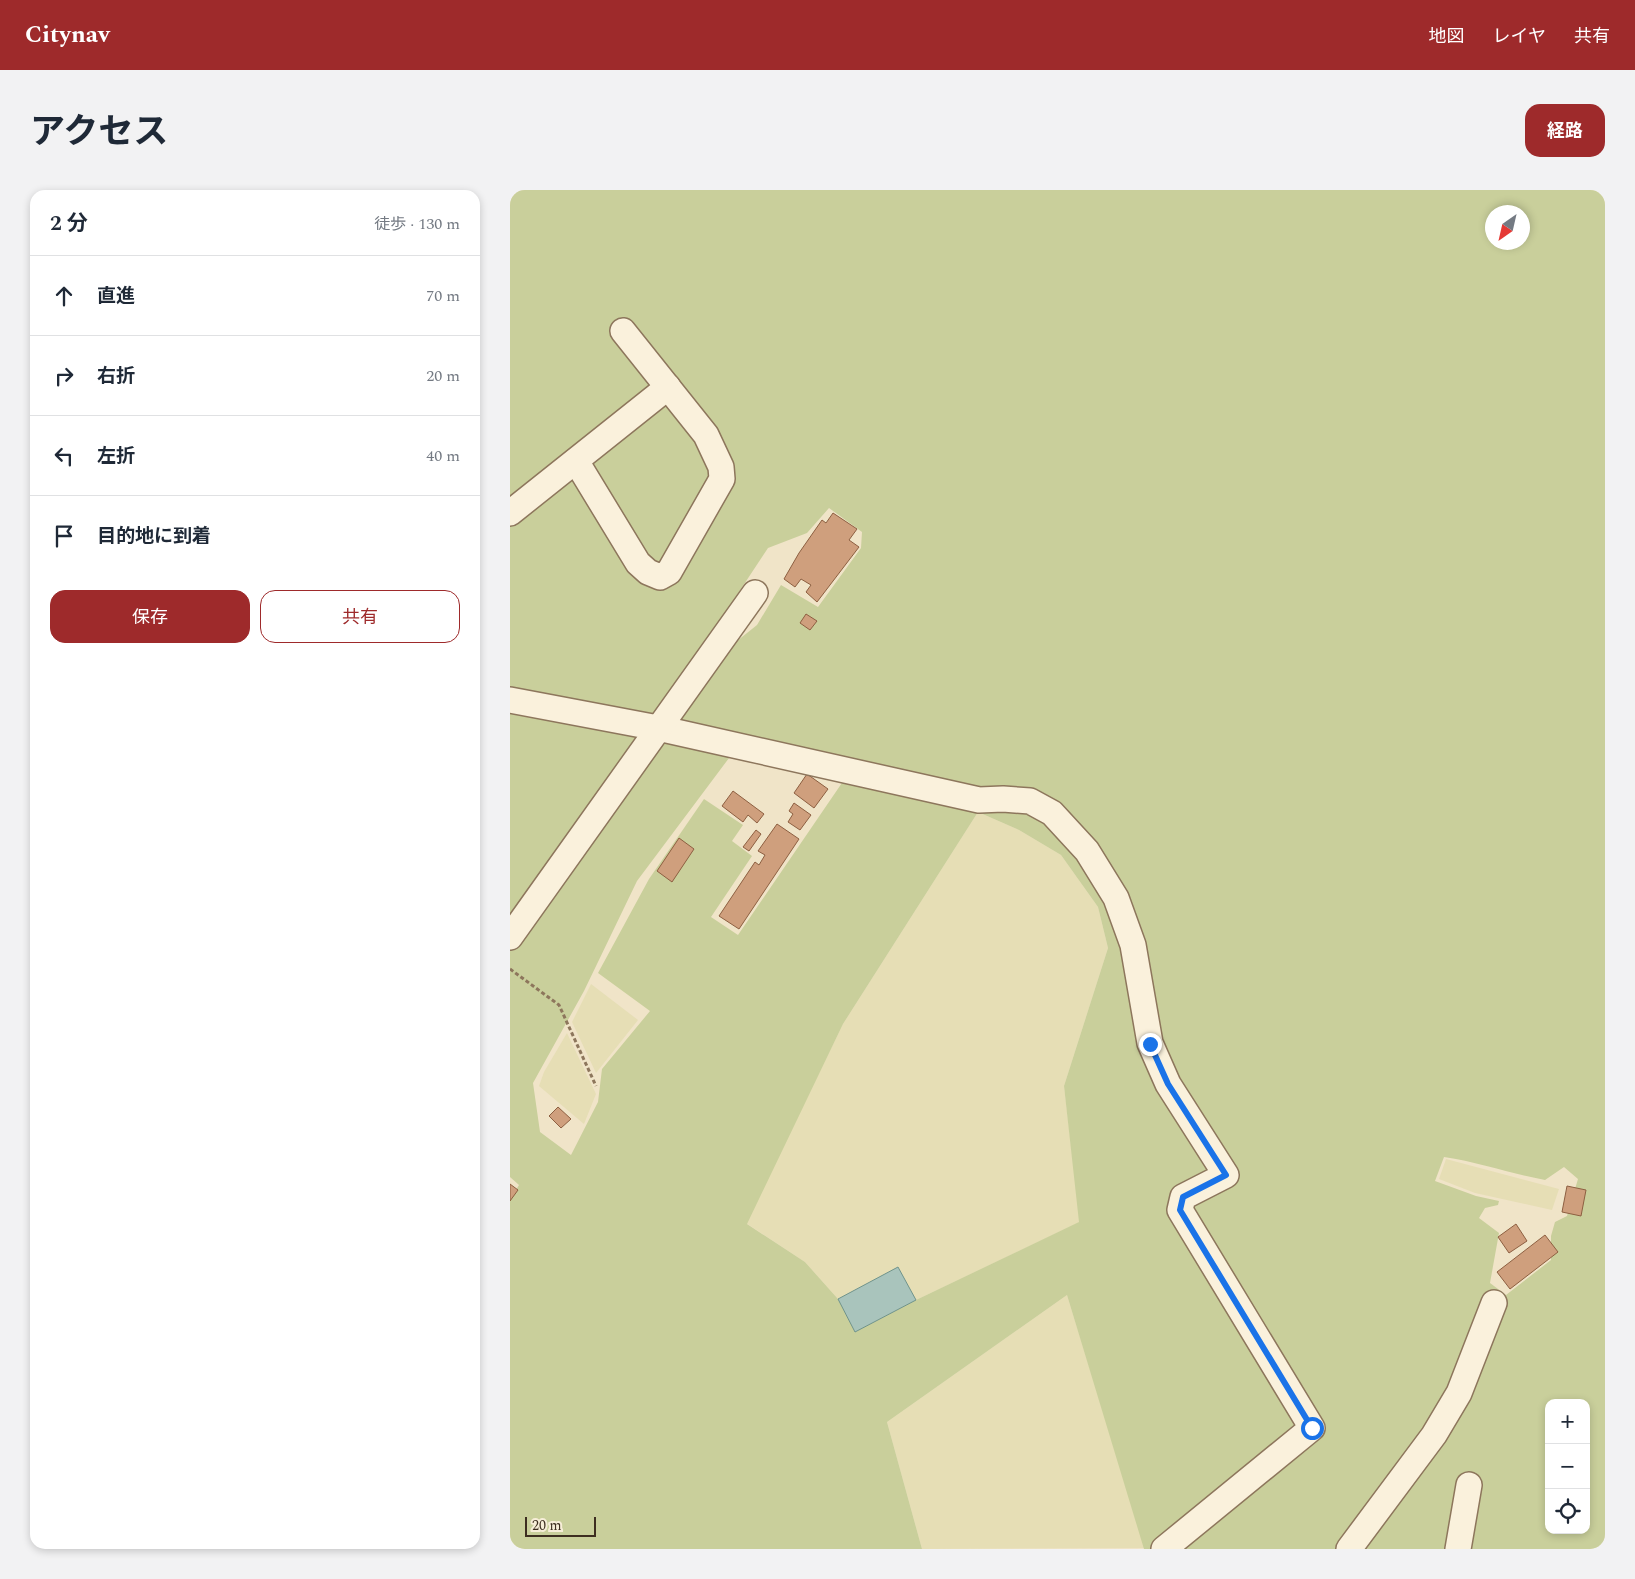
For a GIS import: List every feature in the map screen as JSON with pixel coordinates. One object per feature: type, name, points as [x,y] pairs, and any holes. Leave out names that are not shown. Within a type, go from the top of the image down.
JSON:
[{"type":"street","points":[[576,461],[638,562],[648,572],[660,577],[669,572],[722,479],[722,467],[706,435],[623,331]]},
{"type":"street","points":[[510,513],[668,387]]},
{"type":"street","points":[[510,937],[755,593]]},
{"type":"street","points":[[510,700],[658,728],[980,800],[1003,798],[1030,801],[1052,813],[1087,850],[1116,898],[1133,945],[1150,1044],[1168,1084],[1226,1175],[1183,1197],[1180,1210],[1312,1428],[1164,1549]]},
{"type":"street","points":[[1349,1549],[1434,1435],[1459,1393],[1494,1303]]},
{"type":"street","points":[[1458,1549],[1469,1485]]},
{"type":"path","points":[[510,969],[559,1005],[596,1086]]},
{"type":"shaded area","points":[[978,812],[1019,830],[1061,855],[1098,907],[1108,948],[1064,1086],[1080,1222],[916,1300],[898,1267],[838,1299],[805,1262],[746,1223],[843,1024]]},
{"type":"shaded area","points":[[591,984],[638,1020],[596,1073],[572,1022]]},
{"type":"shaded area","points":[[567,1033],[596,1094],[584,1124],[539,1086],[544,1072]]},
{"type":"shaded area","points":[[1446,1159],[1559,1189],[1552,1210],[1475,1193],[1439,1179]]},
{"type":"shaded area","points":[[1067,1295],[1145,1548],[922,1549],[887,1422]]},
{"type":"green space","points":[[510,190],[1605,190],[1605,1549],[1144,1549],[1067,1295],[887,1422],[922,1549],[510,1549],[510,1200],[519,1185],[510,1177]],"holes":[[[829,508],[862,532],[861,548],[818,607],[781,585],[757,625],[732,645],[718,635],[727,610],[768,548],[807,533]],[[732,754],[846,777],[738,935],[711,917],[752,856],[732,841],[743,825],[704,799],[649,879],[598,973],[650,1011],[602,1069],[598,1102],[571,1155],[540,1132],[533,1083],[584,991],[637,881]],[[978,812],[1019,830],[1061,855],[1098,907],[1108,948],[1064,1086],[1079,1222],[916,1300],[855,1332],[838,1299],[805,1262],[747,1224],[843,1024]],[[1444,1157],[1545,1180],[1564,1167],[1578,1179],[1567,1216],[1555,1222],[1551,1236],[1551,1260],[1506,1295],[1490,1283],[1499,1233],[1479,1218],[1485,1208],[1498,1205],[1499,1201],[1476,1196],[1435,1181]]]},
{"type":"water","points":[[898,1267],[916,1300],[855,1332],[838,1299]]},
{"type":"building","points":[[833,513],[857,529],[849,540],[859,547],[817,602],[806,592],[811,585],[801,579],[795,587],[784,579],[822,520],[826,523]]},
{"type":"building","points":[[806,614],[817,621],[810,630],[800,623]]},
{"type":"building","points":[[807,774],[828,789],[814,808],[794,793]]},
{"type":"building","points":[[733,791],[764,814],[757,823],[748,815],[743,822],[722,806]]},
{"type":"building","points":[[794,803],[811,815],[800,830],[788,822],[793,814],[789,811]]},
{"type":"building","points":[[777,824],[799,839],[739,929],[719,916],[755,862],[759,865],[765,855],[758,851]]},
{"type":"building","points":[[756,830],[761,834],[749,851],[743,847]]},
{"type":"building","points":[[679,838],[694,849],[672,882],[657,871]]},
{"type":"building","points":[[558,1107],[571,1119],[561,1128],[549,1116]]},
{"type":"building","points":[[510,1184],[518,1190],[510,1201]]},
{"type":"building","points":[[1567,1186],[1586,1190],[1581,1216],[1562,1212]]},
{"type":"building","points":[[1516,1224],[1527,1241],[1509,1253],[1498,1237]]},
{"type":"building","points":[[1545,1235],[1558,1252],[1510,1289],[1497,1272]]},
{"type":"route","points":[[1150,1044],[1168,1084],[1226,1175],[1183,1197],[1180,1210],[1312,1428]]}]
